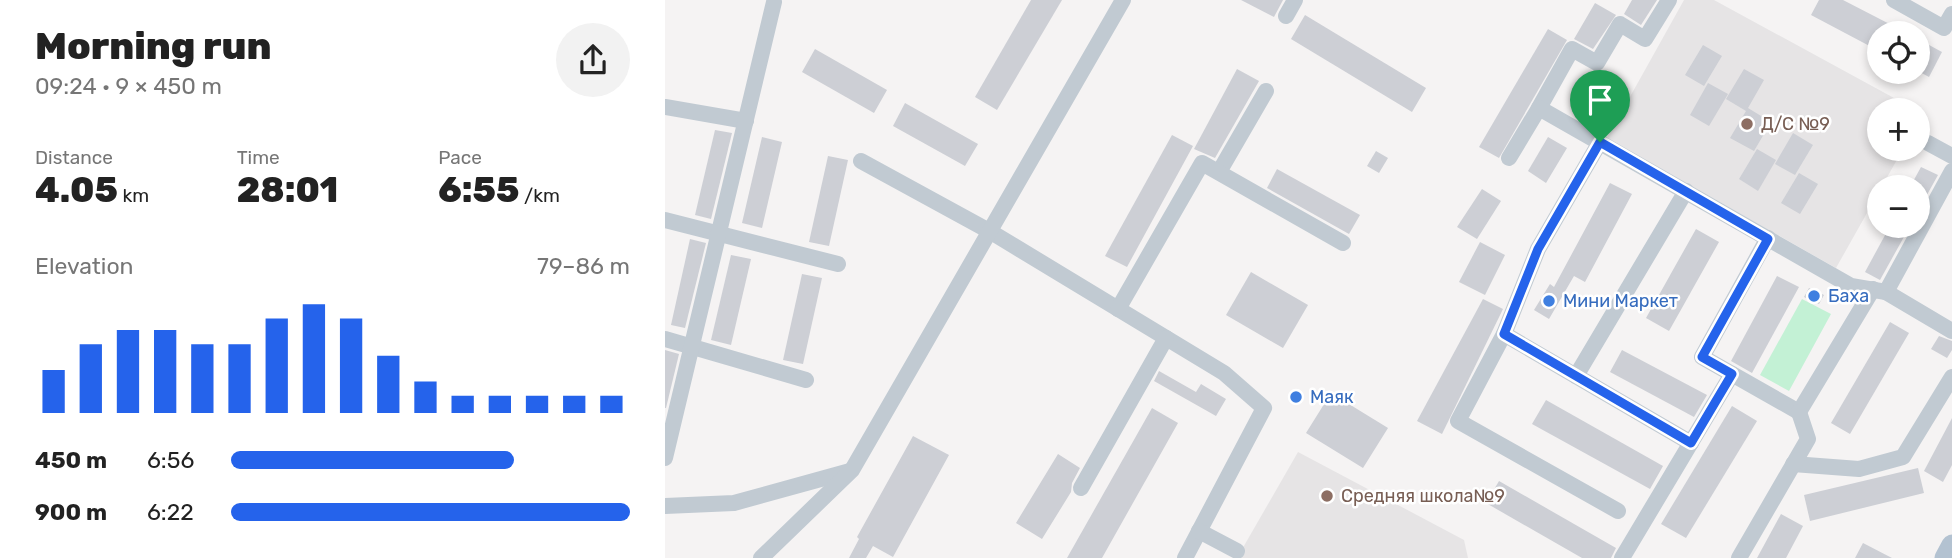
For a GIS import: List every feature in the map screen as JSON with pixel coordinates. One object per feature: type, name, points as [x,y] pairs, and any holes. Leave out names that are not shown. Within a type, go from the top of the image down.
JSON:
[{"type":"main road","points":[[1945,558],[1952,545]]},
{"type":"street","points":[[761,558],[852,470],[1123,0]]},
{"type":"street","points":[[1286,16],[1295,0]]},
{"type":"street","points":[[1509,158],[1572,49],[1597,63],[1621,24],[1645,39],[1669,0]]},
{"type":"street","points":[[1894,0],[1944,28],[1952,14]]},
{"type":"street","points":[[665,458],[774,2]]},
{"type":"street","points":[[1219,173],[1266,91]]},
{"type":"street","points":[[665,107],[746,121]]},
{"type":"street","points":[[1539,108],[1851,286],[1879,290],[1952,331]]},
{"type":"street","points":[[1600,142],[1538,249],[1504,334],[1458,421],[1618,511]]},
{"type":"street","points":[[1930,145],[1952,156]]},
{"type":"street","points":[[861,161],[991,232],[1224,373],[1264,408],[1185,558]]},
{"type":"street","points":[[1118,309],[1202,163],[1343,243]]},
{"type":"street","points":[[1799,411],[1879,290],[1952,171]]},
{"type":"street","points":[[1576,376],[1686,191]]},
{"type":"street","points":[[665,220],[838,264]]},
{"type":"street","points":[[1739,558],[1808,439],[1799,411],[1702,357],[1768,239]]},
{"type":"street","points":[[1504,334],[1691,443]]},
{"type":"street","points":[[1081,488],[1166,338]]},
{"type":"street","points":[[665,339],[694,345],[806,380]]},
{"type":"street","points":[[1622,558],[1732,374]]},
{"type":"street","points":[[1793,464],[1859,469],[1903,457],[1952,377]]},
{"type":"street","points":[[665,506],[734,503],[852,470]]},
{"type":"street","points":[[1199,531],[1237,551]]},
{"type":"shaded area","name":"Д/С №9","points":[[1684,0],[1714,0],[1894,98],[1867,98],[1867,161],[1896,161],[1888,175],[1867,175],[1867,213],[1836,268],[1607,138]]},
{"type":"shaded area","name":"Средняя школа№9","points":[[1298,452],[1464,540],[1468,558],[1237,558]]},
{"type":"green space","points":[[1802,299],[1831,314],[1789,391],[1760,375]]},
{"type":"building","points":[[1031,0],[1062,0],[997,110],[975,97]]},
{"type":"building","points":[[1241,0],[1283,0],[1274,17]]},
{"type":"building","points":[[1632,0],[1657,0],[1641,25],[1624,14]]},
{"type":"building","points":[[1819,0],[1843,0],[1884,21],[1867,21],[1867,45],[1811,15]]},
{"type":"building","points":[[1595,3],[1616,15],[1593,49],[1574,39]]},
{"type":"building","points":[[1305,15],[1426,88],[1412,112],[1291,39]]},
{"type":"building","points":[[1548,29],[1567,40],[1499,158],[1479,147]]},
{"type":"building","points":[[1703,45],[1722,56],[1704,86],[1685,75]]},
{"type":"building","points":[[1930,46],[1942,52],[1930,75]]},
{"type":"building","points":[[815,49],[887,90],[874,113],[802,72]]},
{"type":"building","points":[[1237,69],[1259,81],[1215,158],[1194,149]]},
{"type":"building","points":[[1744,69],[1764,80],[1748,108],[1771,122],[1754,151],[1730,138],[1746,111],[1726,99]]},
{"type":"building","points":[[1708,83],[1728,94],[1709,126],[1690,115]]},
{"type":"building","points":[[905,103],[978,144],[965,166],[893,126]]},
{"type":"building","points":[[715,130],[732,133],[711,219],[695,215]]},
{"type":"building","points":[[1793,133],[1813,145],[1795,175],[1775,164]]},
{"type":"building","points":[[1172,135],[1193,146],[1127,267],[1105,256]]},
{"type":"building","points":[[762,137],[782,142],[762,228],[742,223]]},
{"type":"building","points":[[1548,137],[1567,148],[1546,183],[1528,171]]},
{"type":"building","points":[[1757,149],[1776,160],[1758,191],[1739,179]]},
{"type":"building","points":[[1376,151],[1388,158],[1379,173],[1367,166]]},
{"type":"building","points":[[828,156],[848,160],[829,246],[809,242]]},
{"type":"building","points":[[1921,167],[1938,175],[1930,189],[1930,175],[1917,175]]},
{"type":"building","points":[[1277,169],[1360,215],[1349,234],[1267,188]]},
{"type":"building","points":[[1799,173],[1818,184],[1800,214],[1781,203]]},
{"type":"building","points":[[1610,183],[1632,194],[1585,282],[1574,276],[1549,319],[1534,310],[1550,284],[1554,287]]},
{"type":"building","points":[[1482,189],[1501,201],[1477,239],[1457,227]]},
{"type":"building","points":[[1696,229],[1719,242],[1669,331],[1646,318]]},
{"type":"building","points":[[1883,238],[1903,238],[1880,280],[1865,272]]},
{"type":"building","points":[[690,239],[706,243],[685,328],[671,325]]},
{"type":"building","points":[[1480,242],[1505,255],[1485,295],[1459,282]]},
{"type":"building","points":[[731,255],[751,259],[731,345],[711,340]]},
{"type":"building","points":[[1251,272],[1308,305],[1283,348],[1226,315]]},
{"type":"building","points":[[802,274],[822,278],[803,364],[783,360]]},
{"type":"building","points":[[1777,276],[1799,287],[1752,373],[1731,361]]},
{"type":"building","name":"Баха","points":[[1809,288],[1824,295],[1819,304],[1804,297]]},
{"type":"building","points":[[1483,299],[1503,309],[1442,434],[1417,421]]},
{"type":"building","points":[[1890,322],[1909,333],[1850,434],[1831,423]]},
{"type":"building","points":[[1939,336],[1952,341],[1952,350],[1947,358],[1931,349]]},
{"type":"building","points":[[665,350],[679,354],[666,408],[665,408]]},
{"type":"building","points":[[1622,350],[1707,395],[1694,417],[1610,372]]},
{"type":"building","points":[[1159,371],[1196,392],[1201,384],[1226,399],[1216,416],[1154,381]]},
{"type":"building","points":[[1331,393],[1388,428],[1363,468],[1306,433]]},
{"type":"building","points":[[1546,400],[1663,466],[1650,489],[1532,424]]},
{"type":"building","points":[[1732,406],[1757,421],[1686,538],[1661,524]]},
{"type":"building","points":[[1152,408],[1178,423],[1102,558],[1067,558]]},
{"type":"building","points":[[1952,418],[1952,465],[1943,482],[1924,471]]},
{"type":"building","points":[[913,436],[949,455],[893,557],[873,546],[866,558],[849,558],[859,539],[857,537]]},
{"type":"building","points":[[1058,454],[1080,468],[1072,483],[1071,492],[1042,539],[1016,523]]},
{"type":"building","points":[[1918,468],[1924,493],[1810,521],[1804,495]]},
{"type":"building","points":[[1499,481],[1616,548],[1611,558],[1582,558],[1486,503]]},
{"type":"building","points":[[1781,514],[1803,526],[1786,558],[1757,558]]},
{"type":"building","points":[[1863,543],[1892,558],[1855,558]]},
{"type":"place","name":"Д/С №9","points":[[1747,124]]},
{"type":"place","name":"Баха","points":[[1814,296]]},
{"type":"place","name":"Мини Маркет","points":[[1549,301]]},
{"type":"place","name":"Маяк","points":[[1296,397]]},
{"type":"place","name":"Средняя школа№9","points":[[1327,496]]},
{"type":"route","points":[[1600,142],[1768,239],[1702,357],[1732,374],[1691,443],[1504,334],[1538,249],[1600,142]]}]
